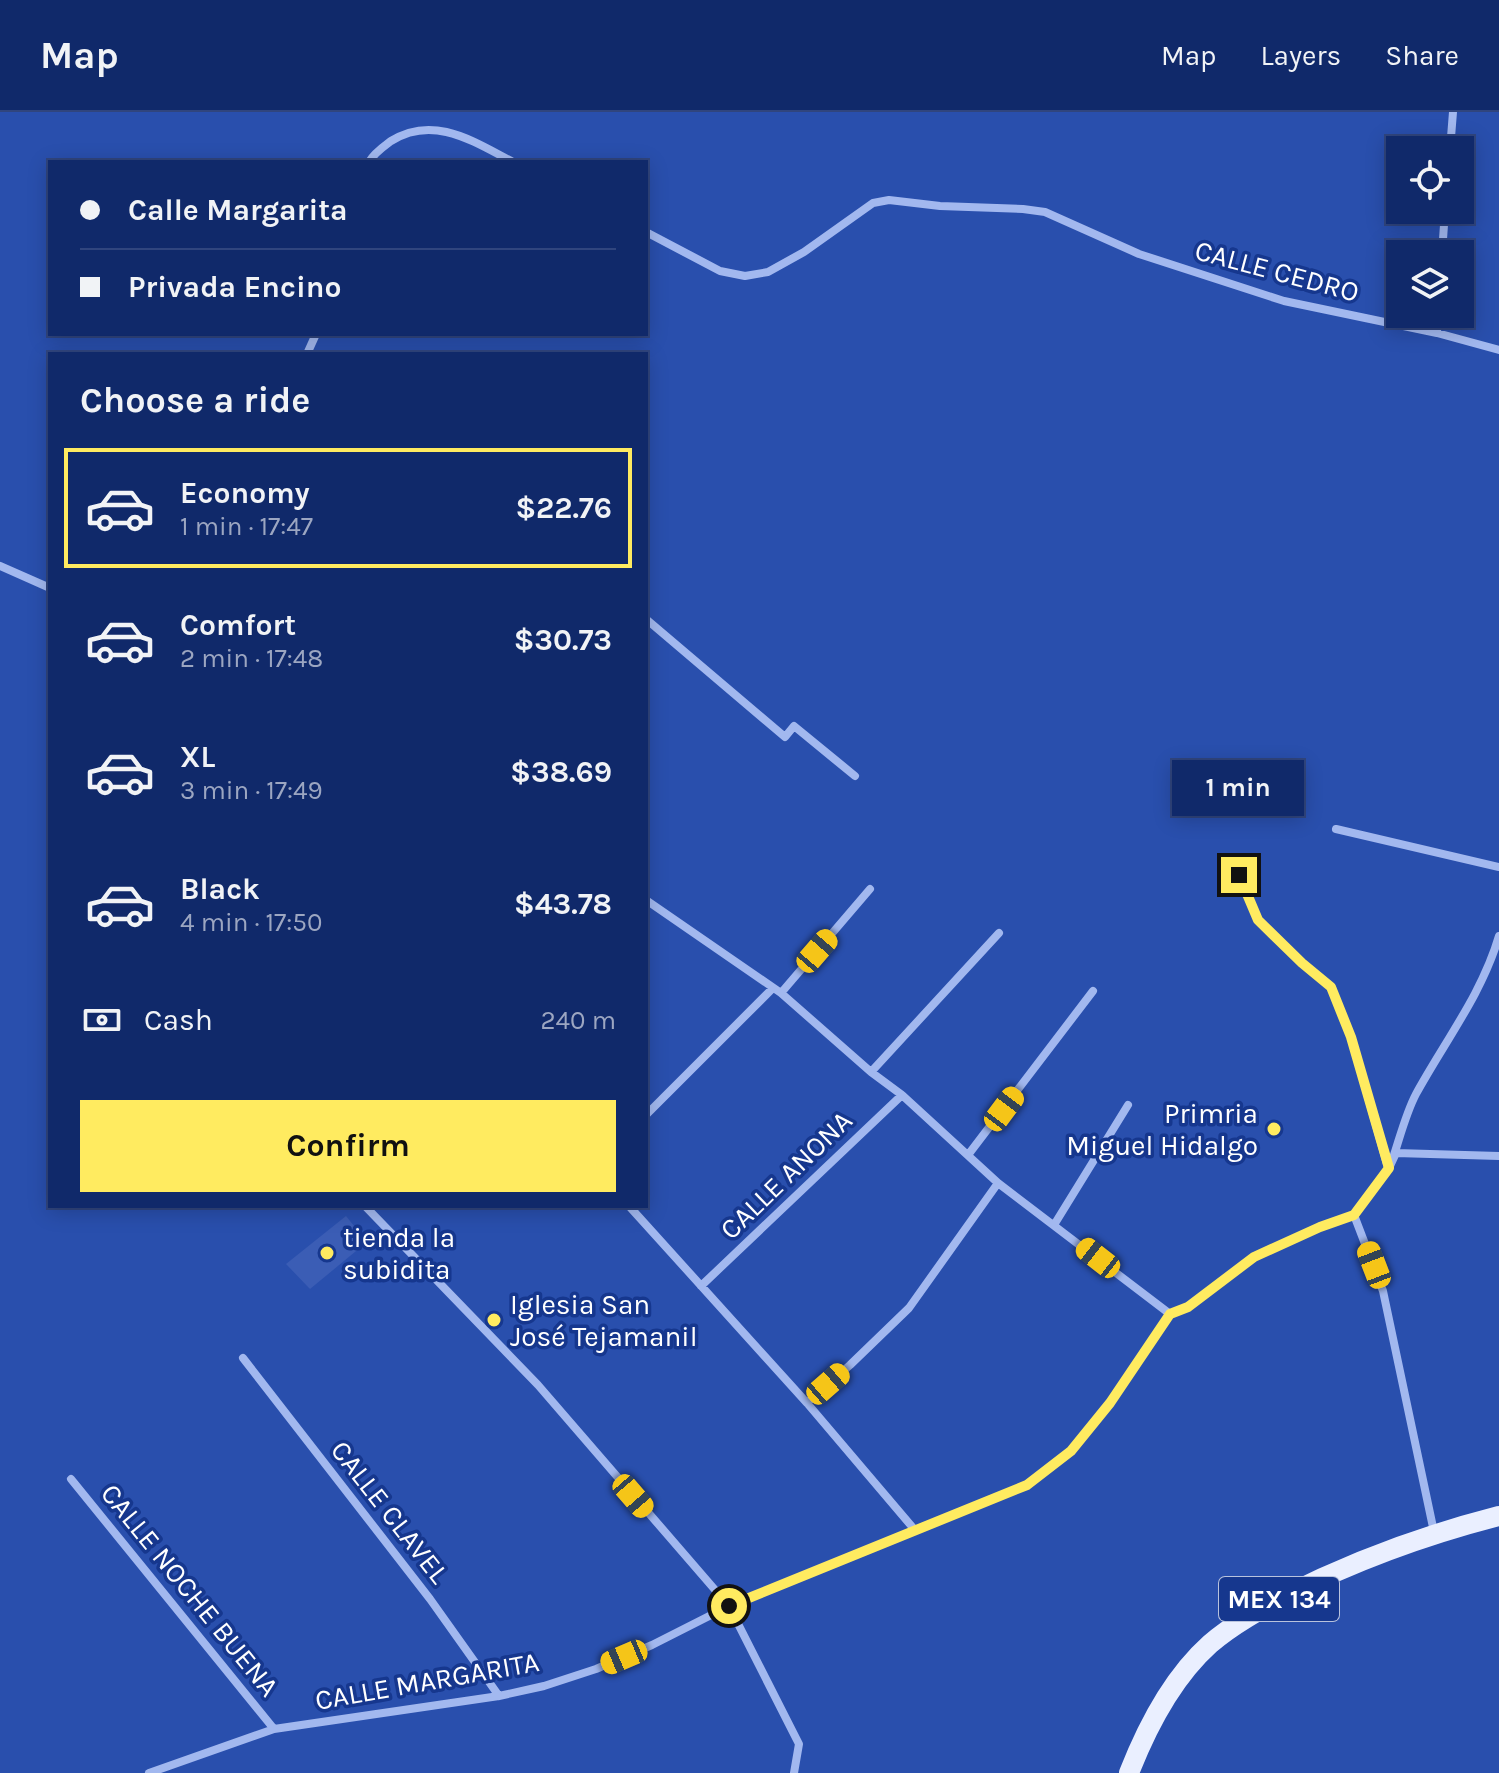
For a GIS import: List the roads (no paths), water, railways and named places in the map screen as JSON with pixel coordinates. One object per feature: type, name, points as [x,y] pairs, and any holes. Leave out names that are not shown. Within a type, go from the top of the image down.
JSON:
[{"type":"main road","name":"MEX 134","points":[[1129,1773],[1172,1686],[1210,1644],[1263,1608],[1366,1557],[1435,1533],[1499,1516]]},
{"type":"street","points":[[1451,136],[1453,112]]},
{"type":"street","points":[[371,160],[383,147],[414,131],[430,128],[454,133],[509,160]]},
{"type":"street","name":"CALLE CEDRO","points":[[648,233],[720,271],[745,276],[768,272],[804,252],[873,203],[902,201],[1045,212],[1139,254],[1284,301],[1437,333],[1499,350]]},
{"type":"street","points":[[1437,328],[1437,333]]},
{"type":"street","points":[[0,566],[48,587]]},
{"type":"street","points":[[648,621],[785,737],[794,726],[855,776]]},
{"type":"street","points":[[1336,829],[1499,867]]},
{"type":"street","points":[[1239,875],[1258,920],[1331,987],[1351,1037],[1389,1168]]},
{"type":"street","points":[[648,1113],[777,990],[870,889]]},
{"type":"street","points":[[648,902],[777,990],[902,1095],[998,1183],[1170,1314]]},
{"type":"street","points":[[871,1072],[999,933]]},
{"type":"street","points":[[1389,1168],[1415,1097],[1470,1006],[1492,960],[1499,936]]},
{"type":"street","points":[[968,1155],[1093,991]]},
{"type":"street","name":"CALLE ANONA","points":[[701,1286],[902,1095]]},
{"type":"street","points":[[1054,1225],[1128,1105]]},
{"type":"street","points":[[1435,1533],[1383,1291],[1354,1215],[1389,1168],[1396,1153],[1499,1156]]},
{"type":"street","points":[[807,1403],[909,1308],[998,1183]]},
{"type":"street","points":[[367,1208],[538,1385],[729,1606],[799,1744],[794,1773]]},
{"type":"street","points":[[631,1208],[807,1403],[914,1529]]},
{"type":"street","name":"CALLE MARGARITA","points":[[149,1773],[274,1729],[499,1696],[544,1686],[596,1669],[729,1606],[1027,1485],[1071,1451],[1110,1403],[1170,1314],[1188,1307],[1254,1257],[1354,1215]]},
{"type":"street","name":"CALLE CLAVEL","points":[[243,1358],[430,1599],[499,1696]]},
{"type":"street","name":"CALLE NOCHE BUENA","points":[[71,1479],[274,1729]]},
{"type":"place","name":"Primria Miguel Hidalgo","points":[[1274,1129]]},
{"type":"place","name":"tienda la subidita","points":[[327,1253]]},
{"type":"place","name":"Iglesia San José Tejamanil","points":[[494,1320]]}]
